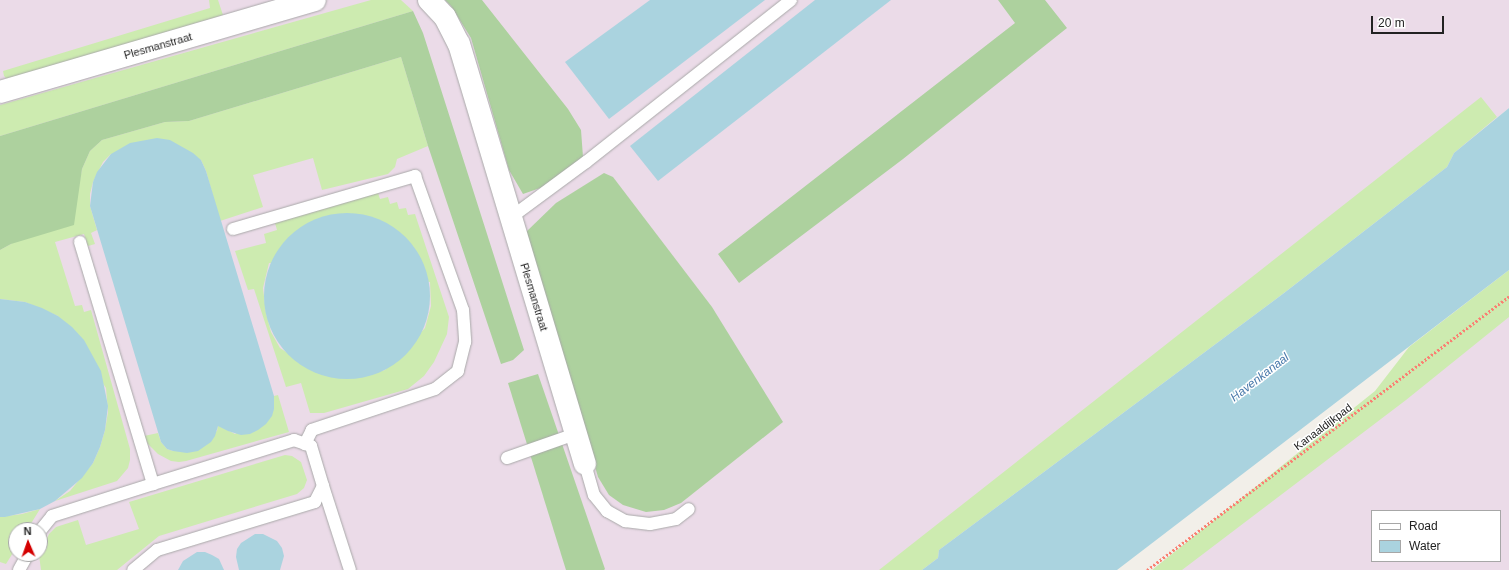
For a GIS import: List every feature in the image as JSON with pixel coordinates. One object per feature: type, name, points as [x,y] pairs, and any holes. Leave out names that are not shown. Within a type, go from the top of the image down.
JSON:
[{"type":"street","name":"Plesmanstraat","points":[[0,92],[315,0]]},
{"type":"street","name":"Plesmanstraat","points":[[429,0],[445,17],[459,44],[585,464]]},
{"type":"lane","points":[[510,218],[586,162],[791,0]]},
{"type":"lane","points":[[233,229],[415,176],[462,310],[465,342],[458,371],[435,389],[312,430],[305,444]]},
{"type":"lane","points":[[80,242],[153,484]]},
{"type":"lane","points":[[507,458],[575,434]]},
{"type":"lane","points":[[47,522],[52,516],[294,440],[311,446],[350,570]]},
{"type":"lane","name":"Plesmanstraat","points":[[585,464],[594,495],[607,511],[625,521],[650,524],[676,519],[689,509]]},
{"type":"lane","points":[[133,570],[157,550],[315,502],[323,486]]},
{"type":"path","name":"Kanaaldijkpad","points":[[1147,570],[1509,296]]},
{"type":"shaded area","points":[[0,0],[1509,0],[1509,108],[1454,153],[1447,167],[939,550],[938,558],[922,570],[0,570]]},
{"type":"shaded area","points":[[1509,304],[1509,570],[1163,570]]},
{"type":"green space","points":[[209,0],[218,0],[223,15],[8,80],[4,76],[3,71],[210,8]]},
{"type":"green space","points":[[371,0],[401,0],[413,11],[0,136],[0,105]]},
{"type":"green space","points":[[445,0],[482,0],[568,109],[581,130],[583,157],[543,187],[523,194],[509,170],[471,38],[451,6]]},
{"type":"green space","points":[[998,0],[1045,0],[1067,28],[903,159],[739,283],[718,254],[1015,23]]},
{"type":"green space","points":[[413,11],[423,33],[524,350],[513,360],[501,364],[428,146],[401,57],[189,121],[165,122],[102,140],[90,151],[82,169],[74,225],[11,244],[0,250],[0,136]]},
{"type":"green space","points":[[401,57],[428,146],[397,159],[395,167],[388,174],[322,190],[313,158],[253,175],[263,207],[220,221],[206,171],[201,160],[111,154],[103,162],[93,182],[90,194],[90,206],[97,230],[91,233],[95,244],[88,246],[84,234],[55,242],[75,306],[82,305],[84,312],[91,310],[130,449],[130,460],[128,468],[117,481],[55,501],[70,491],[93,463],[105,430],[108,412],[106,388],[58,316],[25,302],[0,299],[0,250],[11,244],[78,191],[82,169],[90,151],[102,140],[165,122],[189,121]]},
{"type":"green space","points":[[1481,97],[1497,117],[1454,153],[1447,167],[1284,293],[939,550],[938,558],[922,570],[879,570]]},
{"type":"green space","points":[[604,173],[613,177],[712,307],[783,422],[681,503],[664,510],[646,512],[623,505],[609,495],[598,477],[526,232],[556,203]]},
{"type":"green space","points":[[378,193],[380,199],[388,197],[390,204],[397,202],[399,209],[406,208],[408,215],[415,214],[449,317],[447,334],[434,362],[424,376],[408,389],[324,413],[310,413],[301,383],[286,387],[254,289],[248,290],[235,251],[266,243],[264,234],[277,230],[275,223]],"holes":[[[269,263],[430,282],[431,306],[425,328],[385,370],[361,377],[335,377],[314,370],[280,348],[271,332],[266,313],[263,288]]]},
{"type":"green space","points":[[1509,270],[1509,317],[1406,400],[1182,570],[1152,570],[1375,391],[1409,347]]},
{"type":"green space","points":[[538,374],[605,569],[604,570],[566,570],[508,383]]},
{"type":"green space","points":[[278,395],[289,432],[179,462],[171,461],[158,454],[148,444],[144,436],[158,433],[161,442],[167,449],[173,451],[217,431],[218,425],[235,434],[274,409],[274,396]]},
{"type":"green space","points":[[285,455],[292,456],[301,462],[307,480],[304,488],[297,494],[159,536],[117,570],[41,570],[40,562],[48,562],[48,536],[56,527],[78,520],[86,545],[139,529],[129,502]]},
{"type":"green space","points":[[40,509],[32,522],[8,522],[8,561],[6,564],[0,562],[0,517],[22,514]]},
{"type":"water","points":[[650,0],[765,0],[609,119],[565,62]]},
{"type":"water","points":[[815,0],[891,0],[658,181],[630,146]]},
{"type":"water","name":"Havenkanaal","points":[[1509,108],[1509,270],[1117,570],[922,570],[938,558],[939,550],[1284,293],[1447,167],[1454,153]]},
{"type":"water","points":[[157,138],[170,140],[193,153],[201,160],[206,171],[274,396],[274,409],[272,416],[266,424],[258,430],[250,434],[241,435],[218,426],[215,436],[211,442],[198,451],[187,453],[167,449],[161,442],[90,206],[93,182],[97,172],[111,154],[130,143]]},
{"type":"water","points":[[347,213],[379,219],[406,237],[424,264],[430,296],[424,328],[406,355],[379,373],[347,379],[315,373],[288,355],[270,328],[264,296],[270,264],[288,237],[315,219]]},
{"type":"water","points":[[0,299],[25,302],[42,308],[58,316],[72,327],[84,340],[101,371],[108,406],[105,430],[100,447],[93,463],[82,478],[55,501],[40,509],[5,517],[0,517]]},
{"type":"water","points":[[255,534],[263,534],[277,541],[282,548],[284,556],[280,570],[239,570],[236,557],[237,549],[241,543]]},
{"type":"water","points":[[197,552],[205,552],[219,559],[224,570],[178,570],[183,561]]}]
